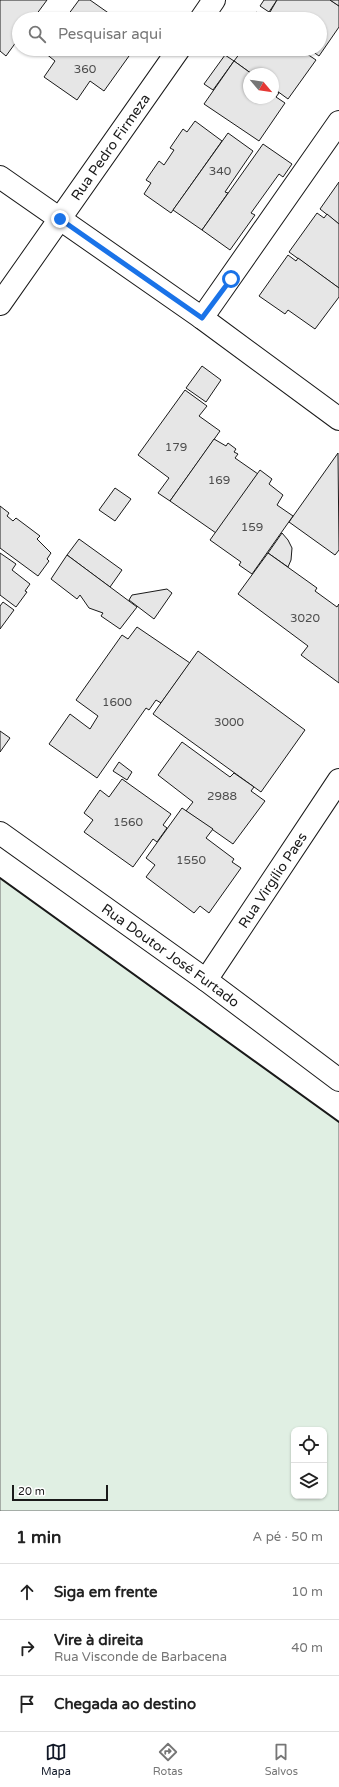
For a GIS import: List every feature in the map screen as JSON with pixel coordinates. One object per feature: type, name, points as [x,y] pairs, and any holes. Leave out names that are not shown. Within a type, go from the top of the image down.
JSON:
[{"type":"street","points":[[205,12],[214,0]]},
{"type":"street","name":"Rua Pedro Firmeza","points":[[0,304],[174,56]]},
{"type":"street","points":[[202,318],[339,122]]},
{"type":"street","points":[[0,177],[202,318],[339,418]]},
{"type":"street","name":"Rua Virgílio Paes","points":[[206,980],[339,780]]},
{"type":"street","name":"Rua Doutor José Furtado","points":[[0,833],[206,980],[339,1080]]},
{"type":"green space","points":[[0,878],[339,1122],[339,1511],[0,1511]]},
{"type":"building","points":[[0,0],[47,0],[38,12],[12,12],[12,48],[6,56],[0,51]]},
{"type":"building","points":[[79,0],[90,0],[107,12],[70,12]]},
{"type":"building","points":[[264,0],[277,0],[269,12],[260,6]]},
{"type":"building","points":[[277,0],[330,0],[339,6],[339,27],[327,44],[327,12],[270,12]]},
{"type":"building","points":[[330,0],[339,0],[339,6]]},
{"type":"building","points":[[49,56],[129,56],[104,91],[90,81],[77,100],[44,77],[55,61]]},
{"type":"building","points":[[224,56],[234,61],[213,90],[204,84]]},
{"type":"building","points":[[238,56],[310,56],[316,60],[288,99],[279,92],[279,68],[244,68],[234,61]]},
{"type":"building","points":[[234,61],[244,68],[243,104],[279,104],[279,99],[285,103],[259,141],[204,104]]},
{"type":"building","points":[[195,121],[222,141],[171,213],[144,194],[151,183],[146,180],[159,161],[164,165],[174,150],[170,148],[183,129],[187,132]]},
{"type":"building","points":[[228,133],[253,151],[225,192],[228,193],[202,230],[173,210]]},
{"type":"building","points":[[263,144],[292,164],[283,177],[279,174],[251,213],[255,215],[230,250],[202,230]]},
{"type":"building","points":[[339,182],[339,224],[320,209]]},
{"type":"building","points":[[317,213],[324,218],[327,214],[339,224],[339,288],[289,252]]},
{"type":"building","points":[[288,255],[296,261],[298,258],[339,288],[339,297],[315,329],[288,310],[285,314],[259,296]]},
{"type":"building","points":[[202,366],[221,380],[206,402],[186,388]]},
{"type":"building","points":[[185,390],[207,406],[199,416],[220,431],[170,501],[158,493],[169,478],[138,455]]},
{"type":"building","points":[[214,439],[226,446],[228,443],[236,449],[234,452],[238,454],[235,458],[258,474],[216,533],[170,501]]},
{"type":"building","points":[[338,453],[339,550],[335,555],[289,522]]},
{"type":"building","points":[[260,470],[272,479],[269,484],[283,495],[277,505],[293,516],[252,574],[239,565],[241,562],[210,540]]},
{"type":"building","points":[[115,488],[131,499],[115,521],[99,510]]},
{"type":"building","points":[[0,506],[9,513],[7,516],[13,521],[16,518],[40,536],[37,539],[51,553],[47,559],[49,561],[38,576],[0,548]]},
{"type":"building","points":[[282,533],[292,548],[291,560],[288,567],[268,553]]},
{"type":"building","points":[[79,539],[122,570],[110,587],[67,555]]},
{"type":"building","points":[[0,553],[16,564],[12,570],[30,584],[25,591],[27,592],[16,607],[0,595]]},
{"type":"building","points":[[268,553],[317,588],[315,591],[337,607],[339,604],[339,683],[301,655],[308,646],[238,594]]},
{"type":"building","points":[[67,555],[137,607],[120,629],[101,616],[103,613],[89,608],[80,595],[77,599],[51,579]]},
{"type":"building","points":[[167,589],[172,593],[154,619],[129,600],[132,595]]},
{"type":"building","points":[[3,602],[14,610],[0,629],[0,606]]},
{"type":"building","points":[[137,627],[190,663],[161,703],[156,700],[149,710],[146,708],[97,778],[49,744],[70,714],[90,729],[98,716],[76,700],[122,635],[128,639]]},
{"type":"building","points":[[198,651],[305,730],[261,792],[153,714]]},
{"type":"building","points":[[0,731],[10,738],[0,752]]},
{"type":"building","points":[[182,742],[230,777],[234,773],[254,787],[251,791],[265,801],[233,844],[186,811],[193,802],[158,775]]},
{"type":"building","points":[[119,762],[132,772],[127,780],[113,771]]},
{"type":"building","points":[[122,779],[171,814],[163,825],[167,828],[157,842],[153,839],[133,867],[84,832],[93,820],[84,813],[100,790],[109,797]]},
{"type":"building","points":[[182,808],[213,829],[206,838],[234,859],[232,862],[241,868],[209,913],[200,906],[194,913],[146,877],[155,865],[146,858]]},
{"type":"wall","points":[[0,878],[339,1122]]},
{"type":"route","points":[[60,219],[202,318],[231,279]]}]
